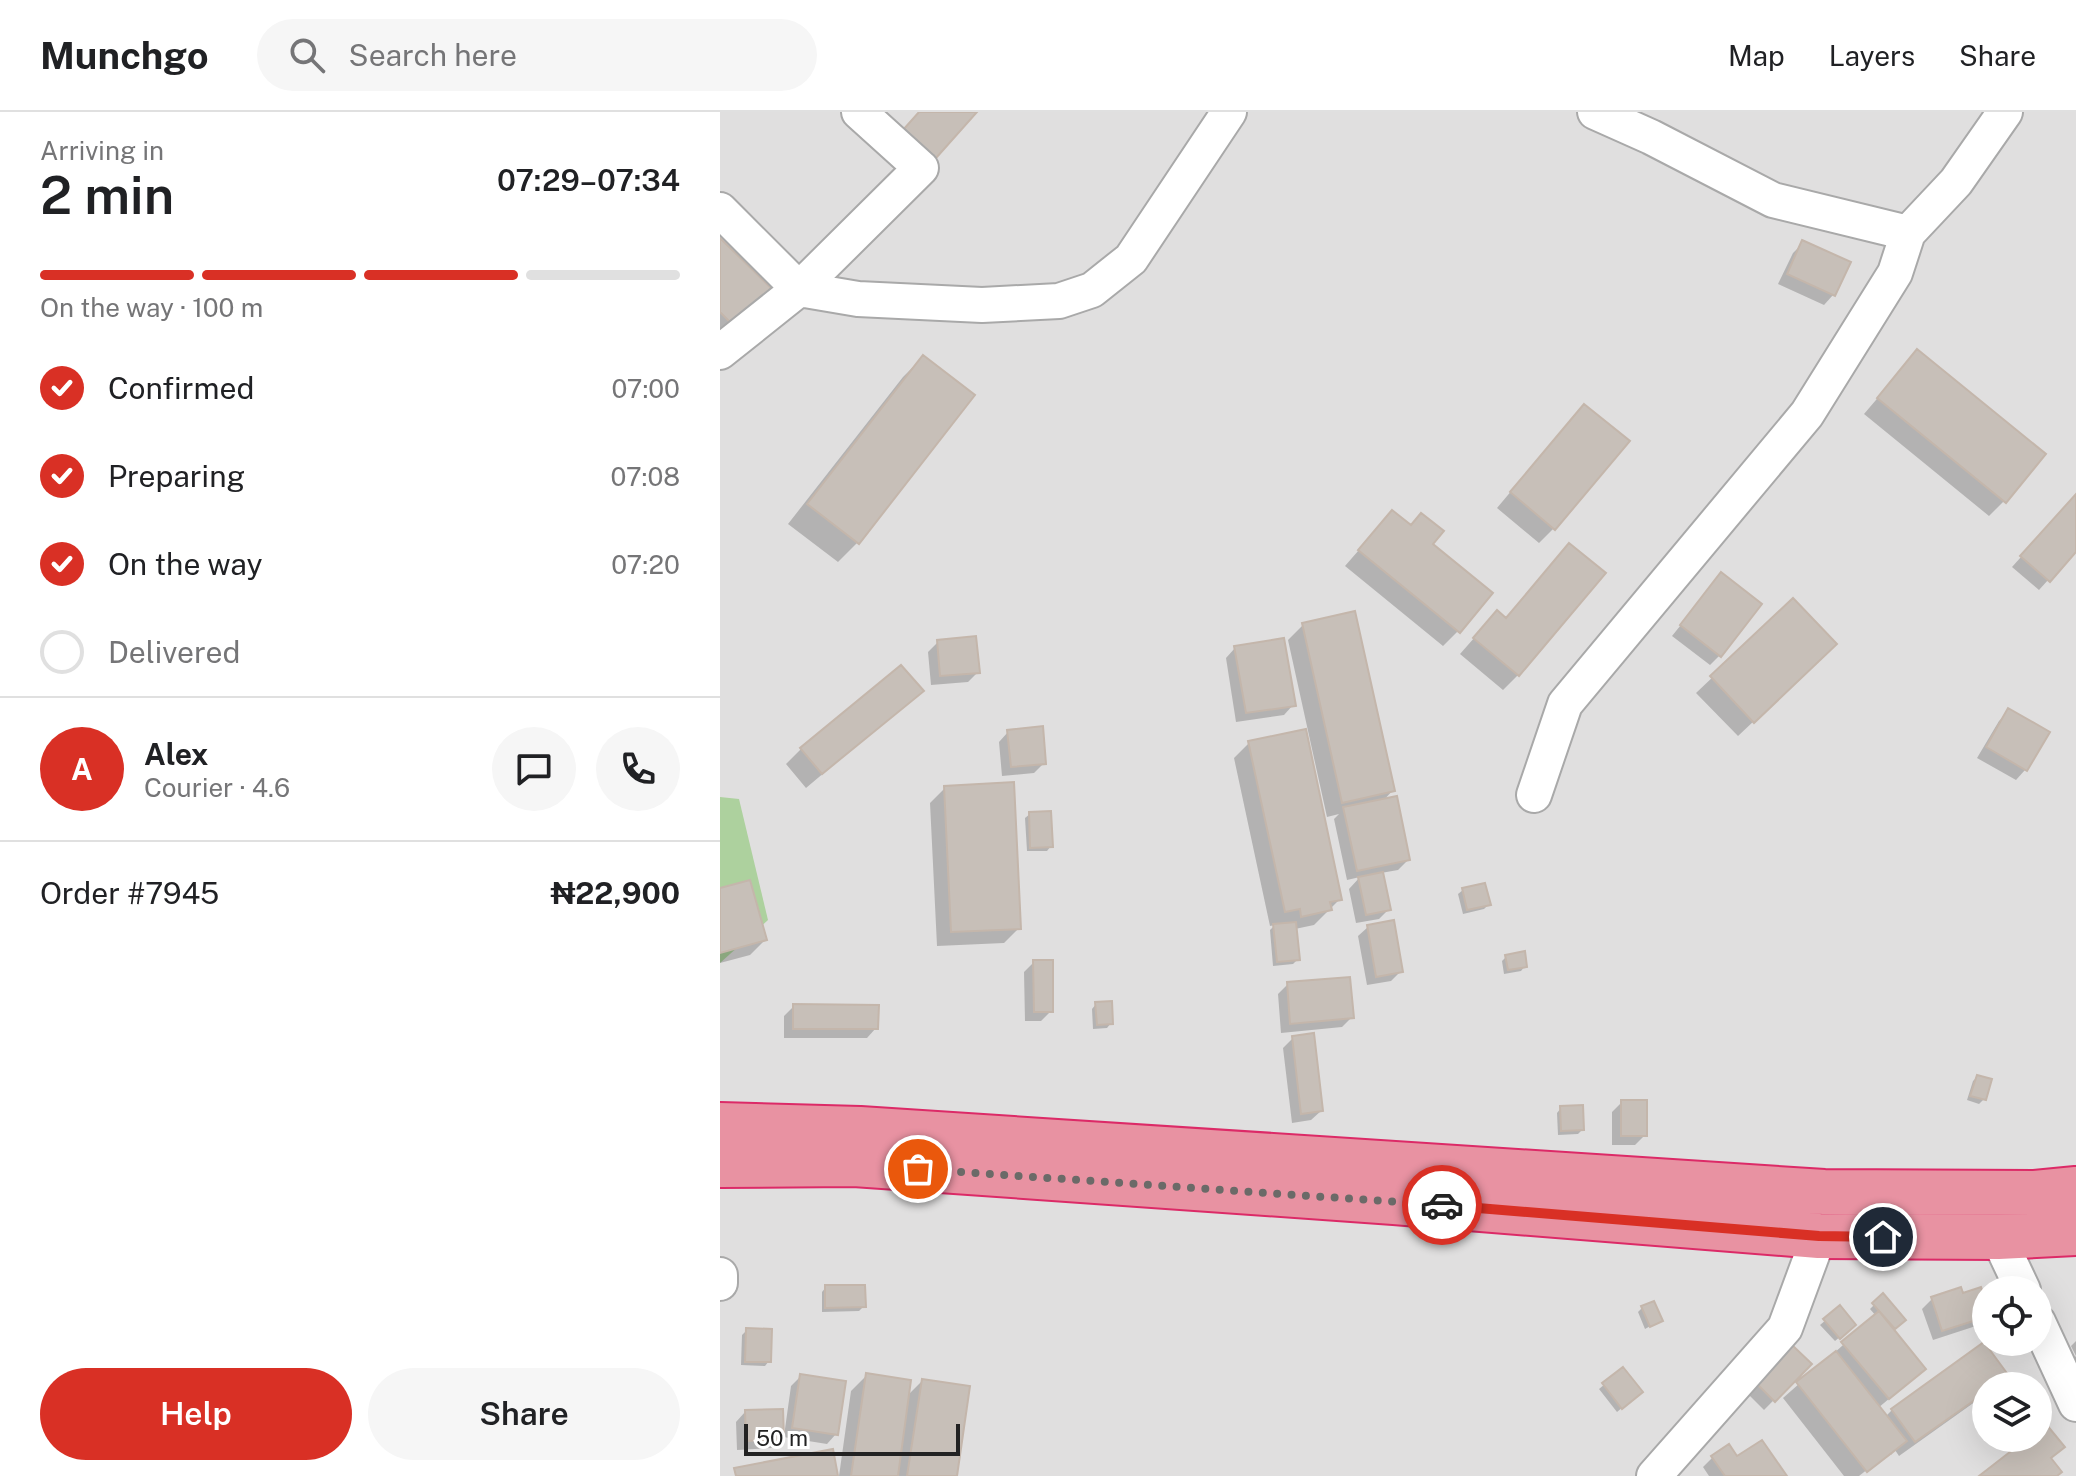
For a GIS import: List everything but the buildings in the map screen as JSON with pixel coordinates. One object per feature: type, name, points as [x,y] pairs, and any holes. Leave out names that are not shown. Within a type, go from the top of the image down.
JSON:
[{"type":"highway","points":[[720,1125],[860,1129],[1824,1192],[2035,1193],[2076,1189]]},
{"type":"highway","points":[[720,1165],[854,1164],[1379,1200],[1819,1236],[1998,1237],[2076,1233]]},
{"type":"street","points":[[720,352],[799,289],[921,168],[859,112]]},
{"type":"street","points":[[720,210],[799,289],[858,299],[982,305],[1059,301],[1092,290],[1131,259],[1229,112]]},
{"type":"street","points":[[1595,112],[1651,137],[1773,200],[1908,233]]},
{"type":"street","points":[[1534,795],[1565,704],[1807,414],[1895,273],[1908,233],[1956,182],[2005,112]]},
{"type":"street","points":[[1654,1476],[1785,1328],[1819,1236]]},
{"type":"street","points":[[1998,1237],[2016,1276]]},
{"type":"street","points":[[720,1275],[720,1283]]},
{"type":"street","points":[[2052,1352],[2076,1404]]},
{"type":"shaded area","points":[[720,112],[2076,112],[2076,1476],[720,1476]]},
{"type":"green space","points":[[720,797],[739,799],[768,920],[720,963]]},
{"type":"way so far","points":[[918,1169],[1442,1205]]},
{"type":"route","points":[[1442,1205],[1819,1236],[1883,1237]]}]
